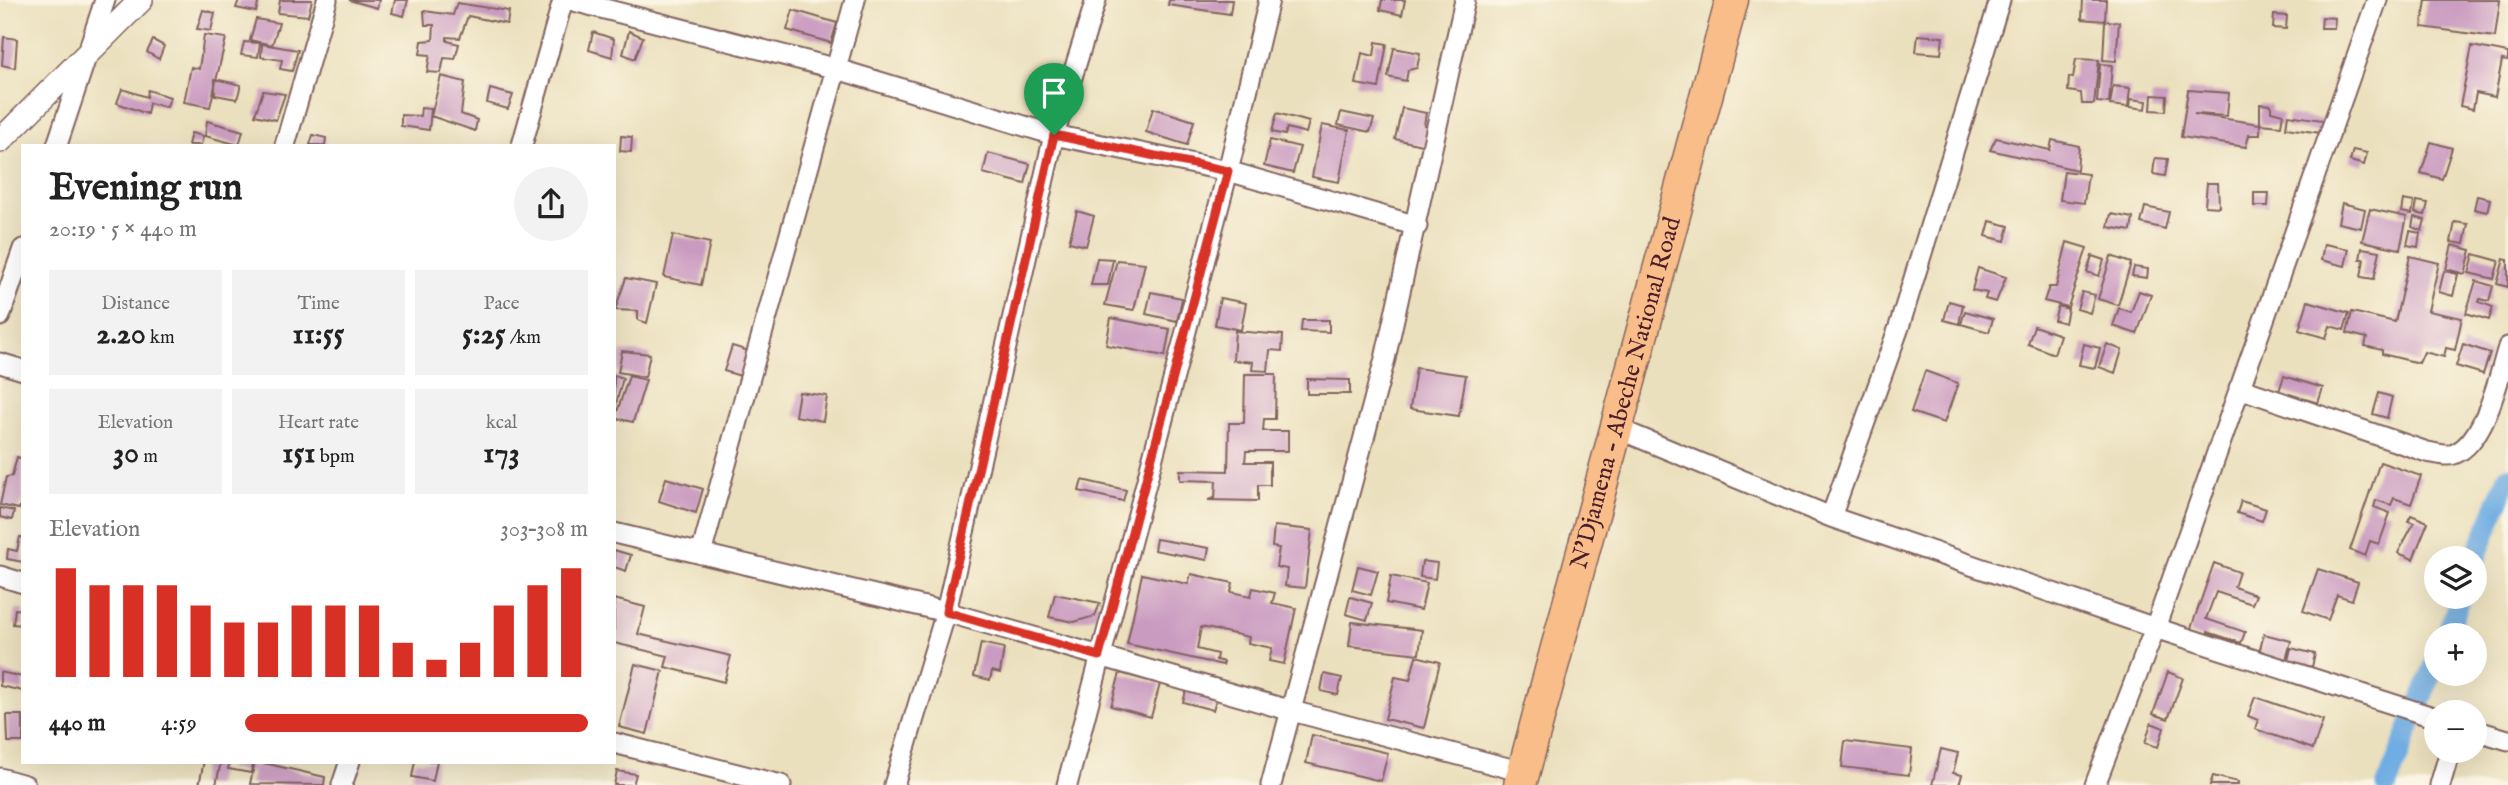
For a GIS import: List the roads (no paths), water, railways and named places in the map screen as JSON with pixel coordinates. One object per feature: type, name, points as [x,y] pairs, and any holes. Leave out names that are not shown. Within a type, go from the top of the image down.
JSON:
[{"type":"highway","name":"N'Djamena - Abeche National Road","points":[[1522,778],[1732,0]]},
{"type":"street","points":[[57,144],[105,0]]},
{"type":"street","points":[[0,141],[141,0]]},
{"type":"street","points":[[285,144],[327,0]]},
{"type":"street","points":[[522,144],[563,0]]},
{"type":"street","points":[[570,0],[837,69],[1054,135],[1228,171],[1417,226]]},
{"type":"street","points":[[701,554],[855,0]]},
{"type":"street","points":[[894,785],[946,612],[1054,135],[1096,0]]},
{"type":"street","points":[[1067,785],[1228,171],[1269,0]]},
{"type":"street","points":[[1271,785],[1417,226],[1465,0]]},
{"type":"street","points":[[1831,517],[1899,327],[2000,0]]},
{"type":"street","points":[[2095,785],[2155,628],[2377,0]]},
{"type":"street","points":[[0,316],[21,254]]},
{"type":"street","points":[[2239,388],[2427,452],[2452,455],[2469,446],[2480,429],[2508,347]]},
{"type":"street","points":[[0,363],[21,369]]},
{"type":"street","points":[[1616,428],[1831,517],[2155,628],[2424,714]]},
{"type":"street","points":[[616,533],[946,612],[1522,778]]},
{"type":"street","points":[[0,576],[21,582]]},
{"type":"street","points":[[2487,734],[2508,740]]},
{"type":"street","points":[[616,744],[781,785]]},
{"type":"street","points":[[2440,785],[2446,763]]},
{"type":"street","points":[[342,785],[349,764]]},
{"type":"street","points":[[0,778],[25,785]]},
{"type":"waterway","points":[[2480,546],[2508,477]]},
{"type":"waterway","points":[[2451,623],[2456,609]]},
{"type":"waterway","points":[[2387,785],[2426,686]]}]
